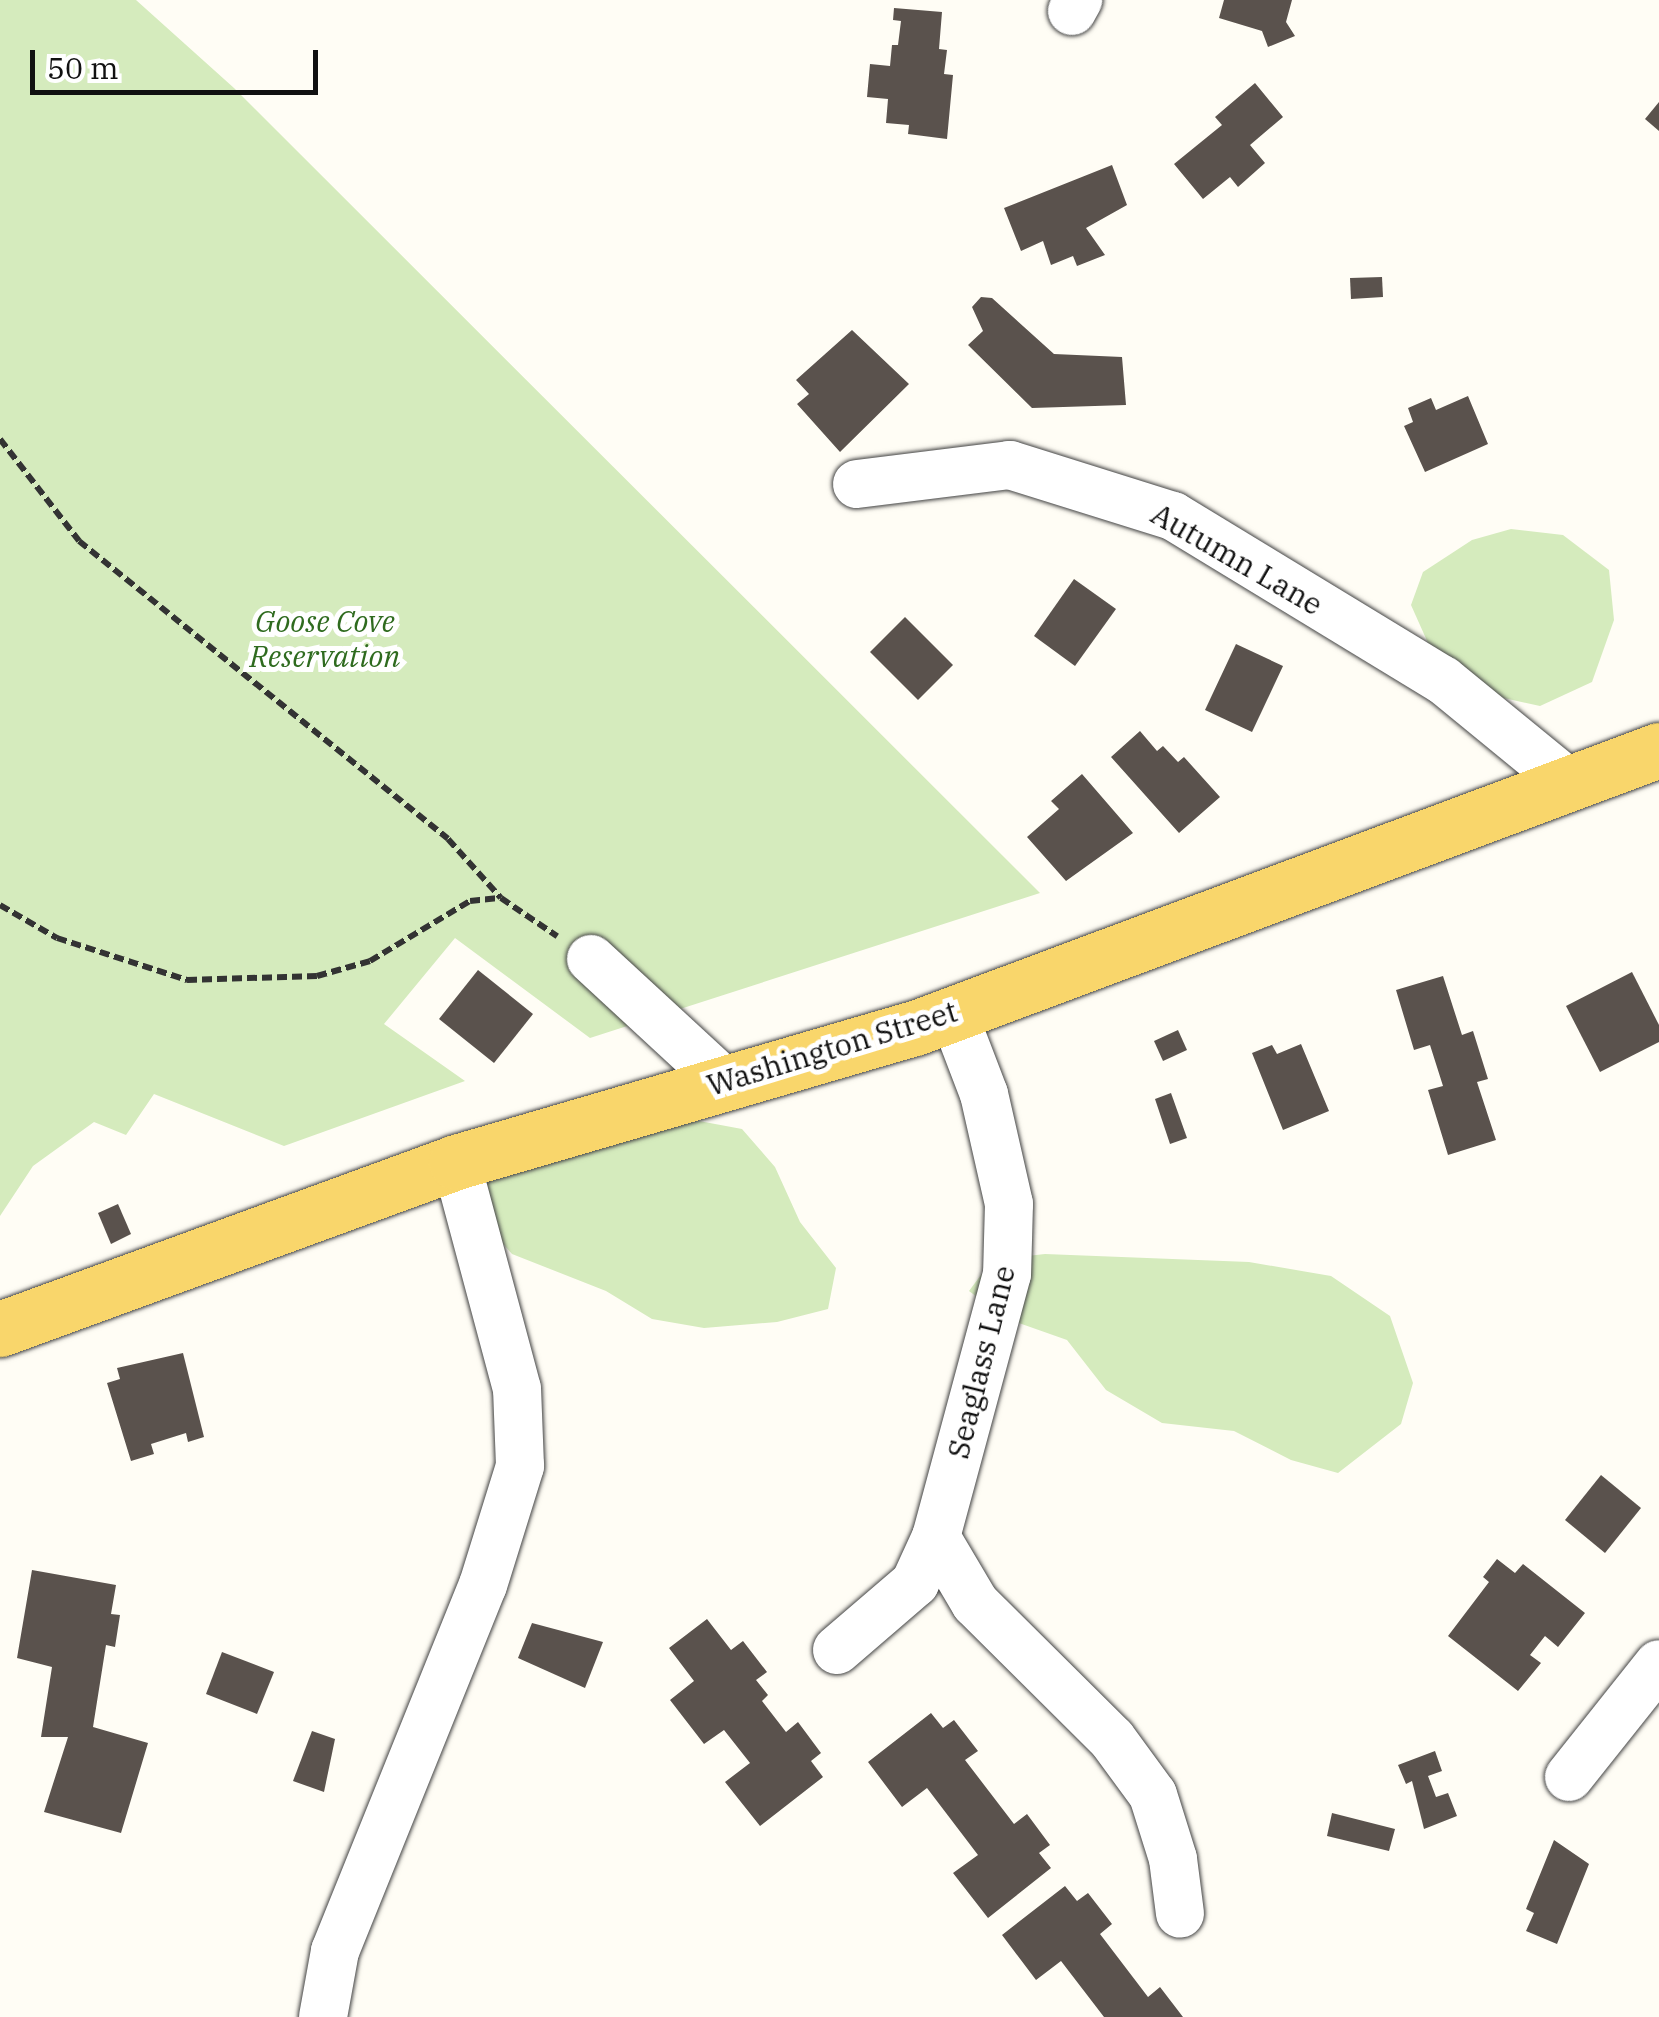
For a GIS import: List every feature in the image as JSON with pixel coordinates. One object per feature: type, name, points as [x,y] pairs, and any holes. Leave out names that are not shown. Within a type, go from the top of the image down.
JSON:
[{"type":"main road","name":"Washington Street","points":[[0,1329],[456,1162],[953,1014],[1659,750]]},
{"type":"street","name":"Autumn Lane","points":[[857,484],[1010,464],[1173,516],[1443,680],[1569,783]]},
{"type":"street","points":[[591,959],[722,1080]]},
{"type":"street","name":"Seaglass Lane","points":[[838,1650],[915,1583],[936,1537],[1006,1274],[1010,1204],[984,1094],[953,1014]]},
{"type":"street","points":[[323,2017],[335,1951],[483,1585],[520,1466],[518,1389],[456,1162]]},
{"type":"street","points":[[936,1537],[975,1603],[1112,1739],[1153,1795],[1173,1859],[1180,1914]]},
{"type":"street","points":[[1569,1777],[1659,1664]]},
{"type":"path","points":[[0,439],[79,541],[448,839],[501,898],[591,959]]},
{"type":"path","points":[[0,904],[57,938],[187,980],[317,976],[370,961],[470,901],[501,898]]},
{"type":"green space","name":"Goose Cove Reservation","points":[[0,0],[136,0],[234,88],[1040,893],[590,1038],[455,938],[384,1024],[465,1081],[284,1146],[154,1094],[126,1135],[94,1122],[33,1166],[0,1216]]},
{"type":"green space","points":[[1511,529],[1563,535],[1609,570],[1614,620],[1592,682],[1540,706],[1477,692],[1432,652],[1411,605],[1423,572],[1472,540]]},
{"type":"green space","points":[[683,1118],[742,1129],[775,1167],[800,1222],[836,1268],[828,1309],[777,1322],[704,1328],[652,1319],[606,1291],[512,1254],[475,1212],[487,1179],[615,1144]]},
{"type":"green space","points":[[1045,1254],[1249,1262],[1331,1276],[1390,1316],[1413,1383],[1401,1424],[1338,1473],[1291,1460],[1234,1431],[1162,1423],[1106,1390],[1067,1340],[1005,1318],[969,1291],[992,1260]]},
{"type":"building","points":[[1224,0],[1292,0],[1286,22],[1295,36],[1268,47],[1262,31],[1219,18]]},
{"type":"building","points":[[894,8],[942,12],[939,49],[947,50],[944,74],[953,75],[947,139],[908,134],[909,125],[886,123],[888,99],[867,97],[870,64],[890,66],[892,45],[898,45],[901,21],[893,20]]},
{"type":"building","points":[[1255,83],[1283,117],[1250,145],[1265,163],[1238,187],[1230,177],[1203,199],[1174,164],[1222,125],[1215,117]]},
{"type":"building","points":[[1659,102],[1659,131],[1645,119]]},
{"type":"building","points":[[1112,165],[1127,205],[1086,228],[1105,255],[1077,266],[1073,256],[1051,265],[1043,241],[1021,251],[1004,208]]},
{"type":"building","points":[[1382,277],[1383,297],[1351,299],[1350,278]]},
{"type":"building","points":[[981,297],[992,298],[1054,354],[1122,357],[1126,405],[1032,408],[968,345],[983,331],[972,307]]},
{"type":"building","points":[[852,330],[909,384],[840,452],[797,404],[809,394],[796,380]]},
{"type":"building","points":[[1468,396],[1488,444],[1425,472],[1404,426],[1413,422],[1408,408],[1431,398],[1436,410]]},
{"type":"building","points":[[1074,579],[1116,609],[1075,666],[1034,636]]},
{"type":"building","points":[[905,617],[953,665],[918,700],[870,652]]},
{"type":"building","points":[[1236,644],[1283,666],[1252,732],[1205,710]]},
{"type":"building","points":[[1140,731],[1157,751],[1163,746],[1178,762],[1184,757],[1220,797],[1179,833],[1111,757]]},
{"type":"building","points":[[1082,774],[1133,833],[1066,881],[1027,837],[1059,809],[1051,801]]},
{"type":"building","points":[[478,970],[533,1014],[494,1063],[439,1019]]},
{"type":"building","points":[[1632,972],[1659,1025],[1659,1042],[1600,1072],[1566,1006]]},
{"type":"building","points":[[1443,976],[1462,1035],[1473,1031],[1488,1079],[1477,1082],[1496,1140],[1448,1155],[1428,1090],[1443,1086],[1430,1045],[1414,1050],[1396,990]]},
{"type":"building","points":[[1178,1030],[1187,1050],[1163,1061],[1154,1041]]},
{"type":"building","points":[[1301,1044],[1329,1111],[1283,1130],[1252,1053],[1272,1045],[1277,1054]]},
{"type":"building","points":[[1171,1093],[1187,1138],[1170,1144],[1155,1099]]},
{"type":"building","points":[[118,1204],[131,1234],[111,1244],[98,1213]]},
{"type":"building","points":[[183,1353],[204,1437],[188,1442],[186,1433],[151,1444],[154,1454],[131,1461],[107,1383],[120,1379],[117,1368]]},
{"type":"building","points":[[1601,1475],[1641,1508],[1605,1553],[1565,1520]]},
{"type":"building","points":[[1497,1559],[1515,1573],[1523,1564],[1585,1613],[1558,1647],[1545,1636],[1530,1655],[1541,1663],[1518,1691],[1448,1636],[1489,1582],[1483,1577]]},
{"type":"building","points":[[32,1570],[116,1585],[111,1614],[120,1615],[115,1647],[106,1645],[93,1727],[148,1743],[121,1833],[44,1812],[68,1737],[41,1737],[52,1667],[17,1658]]},
{"type":"building","points":[[707,1619],[731,1650],[743,1641],[767,1672],[756,1680],[768,1695],[762,1701],[786,1732],[798,1722],[821,1753],[811,1761],[823,1777],[760,1826],[725,1782],[750,1763],[724,1730],[704,1744],[670,1700],[694,1681],[669,1648]]},
{"type":"building","points":[[532,1623],[603,1642],[585,1688],[518,1658]]},
{"type":"building","points":[[222,1652],[274,1672],[257,1714],[206,1694]]},
{"type":"building","points":[[931,1713],[943,1728],[954,1720],[978,1751],[965,1760],[1014,1824],[1027,1814],[1050,1845],[1039,1853],[1051,1868],[988,1918],[953,1873],[978,1855],[927,1788],[902,1807],[868,1762]]},
{"type":"building","points":[[312,1731],[335,1739],[324,1792],[293,1781]]},
{"type":"building","points":[[1435,1751],[1442,1771],[1428,1776],[1436,1797],[1448,1793],[1457,1816],[1424,1829],[1412,1781],[1406,1784],[1398,1765]]},
{"type":"building","points":[[1332,1813],[1395,1829],[1389,1851],[1327,1836]]},
{"type":"building","points":[[1554,1840],[1589,1864],[1557,1944],[1526,1931],[1534,1913],[1526,1909]]},
{"type":"building","points":[[1065,1886],[1077,1901],[1088,1893],[1112,1924],[1100,1934],[1148,1997],[1160,1987],[1183,2017],[1104,2017],[1061,1961],[1036,1980],[1002,1935]]}]
